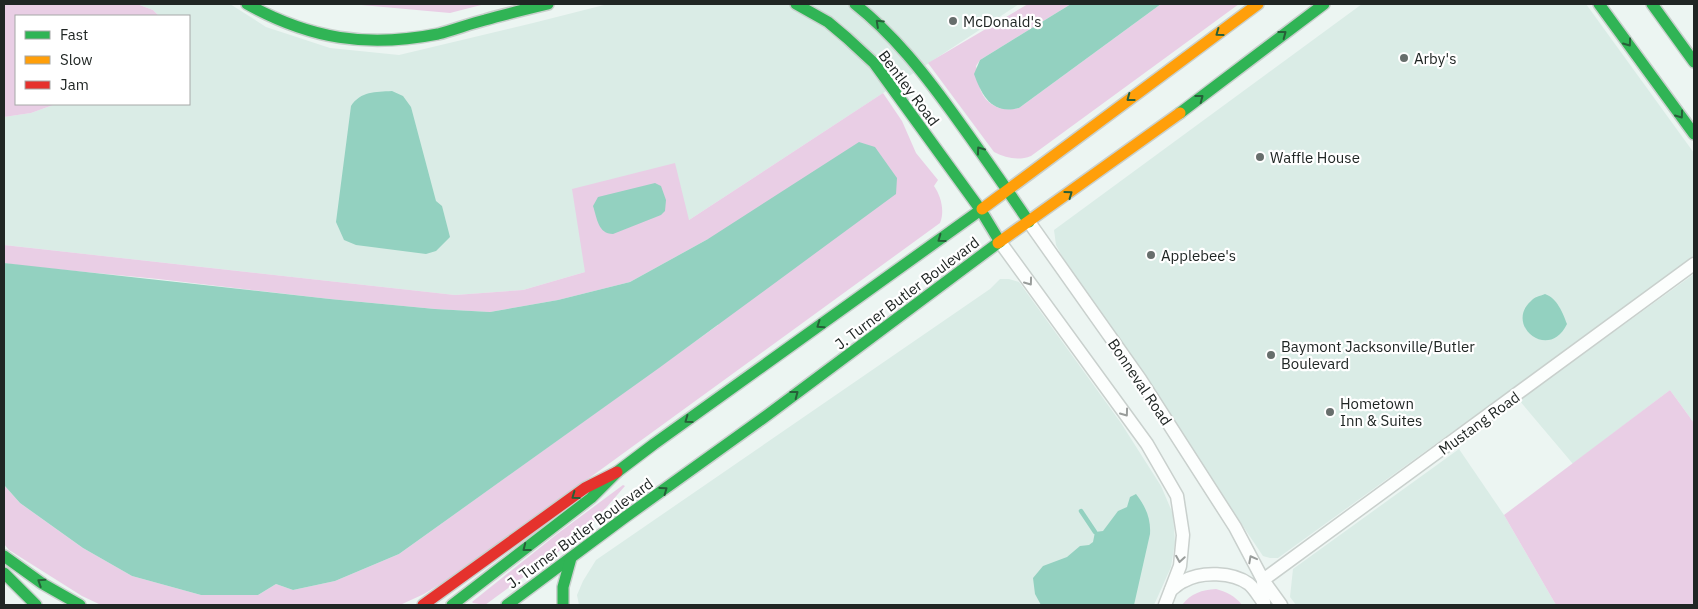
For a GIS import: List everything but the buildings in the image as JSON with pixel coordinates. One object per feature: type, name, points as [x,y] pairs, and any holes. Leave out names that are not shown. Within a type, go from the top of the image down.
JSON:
[{"type":"main road","points":[[246,4],[283,23],[308,32],[353,40],[384,41],[432,35],[548,4]]},
{"type":"main road","name":"Bentley Road","points":[[796,4],[824,20],[856,45],[874,63],[980,209]]},
{"type":"main road","name":"Bentley Road","points":[[855,4],[896,38],[935,87],[1008,190]]},
{"type":"main road","name":"J. Turner Butler Boulevard","points":[[452,605],[591,498],[617,472],[1008,190],[1258,4]]},
{"type":"main road","name":"J. Turner Butler Boulevard","points":[[507,605],[1000,242],[1186,109],[1324,4]]},
{"type":"main road","points":[[1599,4],[1694,134]]},
{"type":"main road","points":[[1652,4],[1694,62]]},
{"type":"main road","name":"Bonneval Road","points":[[1008,190],[1029,222]]},
{"type":"main road","name":"Bonneval Road","points":[[980,209],[1000,242]]},
{"type":"main road","points":[[423,605],[585,488],[617,472]]},
{"type":"main road","points":[[4,556],[43,584],[80,605]]},
{"type":"main road","points":[[563,605],[563,587],[572,558]]},
{"type":"main road","points":[[4,573],[36,605]]},
{"type":"main road","points":[[414,605],[438,594]]},
{"type":"street","name":"Bonneval Road","points":[[1029,222],[1140,379],[1234,527],[1263,580],[1281,605]]},
{"type":"street","name":"Bonneval Road","points":[[1000,242],[1147,444],[1177,496],[1183,535],[1180,566],[1165,605]]},
{"type":"street","name":"Mustang Road","points":[[1263,580],[1694,264]]},
{"type":"street","name":"Bonneval Road","points":[[1171,591],[1184,581],[1199,575],[1228,576],[1249,585],[1264,604]]},
{"type":"street","name":"Bonneval Road","points":[[1263,580],[1264,604]]},
{"type":"shaded area","points":[[4,4],[137,4],[153,10],[158,15],[15,15],[15,105],[53,105],[31,113],[4,117]]},
{"type":"shaded area","points":[[137,4],[230,4],[266,27],[330,48],[399,55],[608,4],[1019,4],[689,220],[585,272],[523,290],[455,295],[4,245],[4,117],[31,113],[53,105],[190,105],[190,15],[158,15],[153,10]]},
{"type":"shaded area","points":[[350,4],[485,4],[450,13]]},
{"type":"shaded area","points":[[1028,4],[1071,4],[980,60],[976,66],[980,88],[984,96],[992,104],[1002,109],[1019,108],[1161,4],[1239,4],[1031,156],[1012,158],[994,152],[928,63]]},
{"type":"shaded area","points":[[1071,4],[1161,4],[1019,108],[1002,109],[989,102],[974,74],[980,60]]},
{"type":"shaded area","points":[[1362,4],[1586,4],[1694,153],[1694,257],[1278,558],[1270,558],[1263,556],[1063,258],[1056,245],[1054,230]]},
{"type":"shaded area","points":[[392,91],[403,96],[411,107],[436,201],[442,206],[450,237],[436,251],[426,254],[356,245],[344,240],[336,222],[351,106],[359,97],[364,95],[374,92]]},
{"type":"shaded area","points":[[883,93],[902,121],[916,153],[938,180],[934,186],[939,194],[941,204],[942,214],[940,223],[460,572],[424,594],[400,605],[101,605],[82,596],[9,550],[4,544],[4,485],[20,503],[83,548],[132,576],[201,595],[258,595],[276,584],[293,590],[335,581],[399,554],[718,325],[708,239],[630,282],[558,300],[490,312],[330,299],[158,279],[23,266],[4,263],[4,245],[455,295],[523,290],[585,272],[572,189],[675,163],[689,220]]},
{"type":"shaded area","points":[[859,142],[875,147],[897,178],[896,194],[659,368],[399,554],[335,581],[293,590],[276,584],[258,595],[201,595],[132,576],[83,548],[20,503],[4,485],[4,263],[330,299],[490,312],[558,300],[630,282],[708,239]]},
{"type":"shaded area","points":[[655,183],[661,186],[666,200],[665,211],[661,215],[613,234],[601,228],[593,206],[598,197]]},
{"type":"shaded area","points":[[1694,274],[1694,423],[1670,390],[1573,464],[1519,400]]},
{"type":"shaded area","points":[[1000,279],[1019,282],[1121,423],[1161,486],[1173,514],[1175,542],[1171,567],[1154,605],[579,605],[577,595],[596,560],[990,289]]},
{"type":"shaded area","points":[[1545,294],[1556,302],[1567,324],[1559,335],[1550,340],[1541,340],[1532,336],[1526,329],[1523,320],[1524,310],[1531,301]]},
{"type":"shaded area","points":[[1670,390],[1694,423],[1694,605],[1556,605],[1504,515]]},
{"type":"shaded area","points":[[1459,449],[1504,515],[1556,605],[1296,605],[1290,597],[1293,569]]},
{"type":"shaded area","points":[[623,485],[625,486],[584,533],[485,605],[472,602],[557,534]]},
{"type":"shaded area","points":[[1136,494],[1147,513],[1150,523],[1150,534],[1134,605],[1041,605],[1035,594],[1033,578],[1043,566],[1067,557],[1080,546],[1089,545],[1093,542],[1095,532],[1103,531],[1118,511],[1127,507],[1130,497]]},
{"type":"shaded area","points":[[1216,589],[1237,599],[1242,605],[1182,605],[1197,593]]},
{"type":"waterway","points":[[1081,511],[1095,532]]},
{"type":"traffic: fast","points":[[247,4],[270,16],[316,33],[363,40],[387,40],[438,34],[548,4]]},
{"type":"traffic: fast","points":[[796,4],[828,22],[874,63],[980,209],[1000,242]]},
{"type":"traffic: fast","points":[[855,4],[883,28],[919,68],[1001,180],[1029,222]]},
{"type":"traffic: fast","points":[[1180,113],[1324,4]]},
{"type":"traffic: fast","points":[[1599,4],[1694,134]]},
{"type":"traffic: fast","points":[[1652,4],[1694,62]]},
{"type":"traffic: fast","points":[[452,605],[591,498],[617,472],[654,444],[982,209]]},
{"type":"traffic: fast","points":[[507,605],[762,419],[998,243]]},
{"type":"traffic: fast","points":[[4,556],[43,584],[80,605]]},
{"type":"traffic: fast","points":[[563,605],[563,587],[571,558]]},
{"type":"traffic: fast","points":[[4,573],[36,605]]},
{"type":"traffic: slow","points":[[982,209],[1258,4]]},
{"type":"traffic: slow","points":[[998,243],[1180,113]]},
{"type":"traffic: jam","points":[[423,605],[585,488],[617,472]]},
{"type":"place","name":"McDonald's","points":[[953,21]]},
{"type":"place","name":"Arby's","points":[[1404,58]]},
{"type":"place","name":"Waffle House","points":[[1260,157]]},
{"type":"place","name":"Applebee's","points":[[1151,255]]},
{"type":"place","name":"Baymont Jacksonville/Butler Boulevard","points":[[1271,355]]},
{"type":"place","name":"Hometown Inn & Suites","points":[[1330,412]]}]
